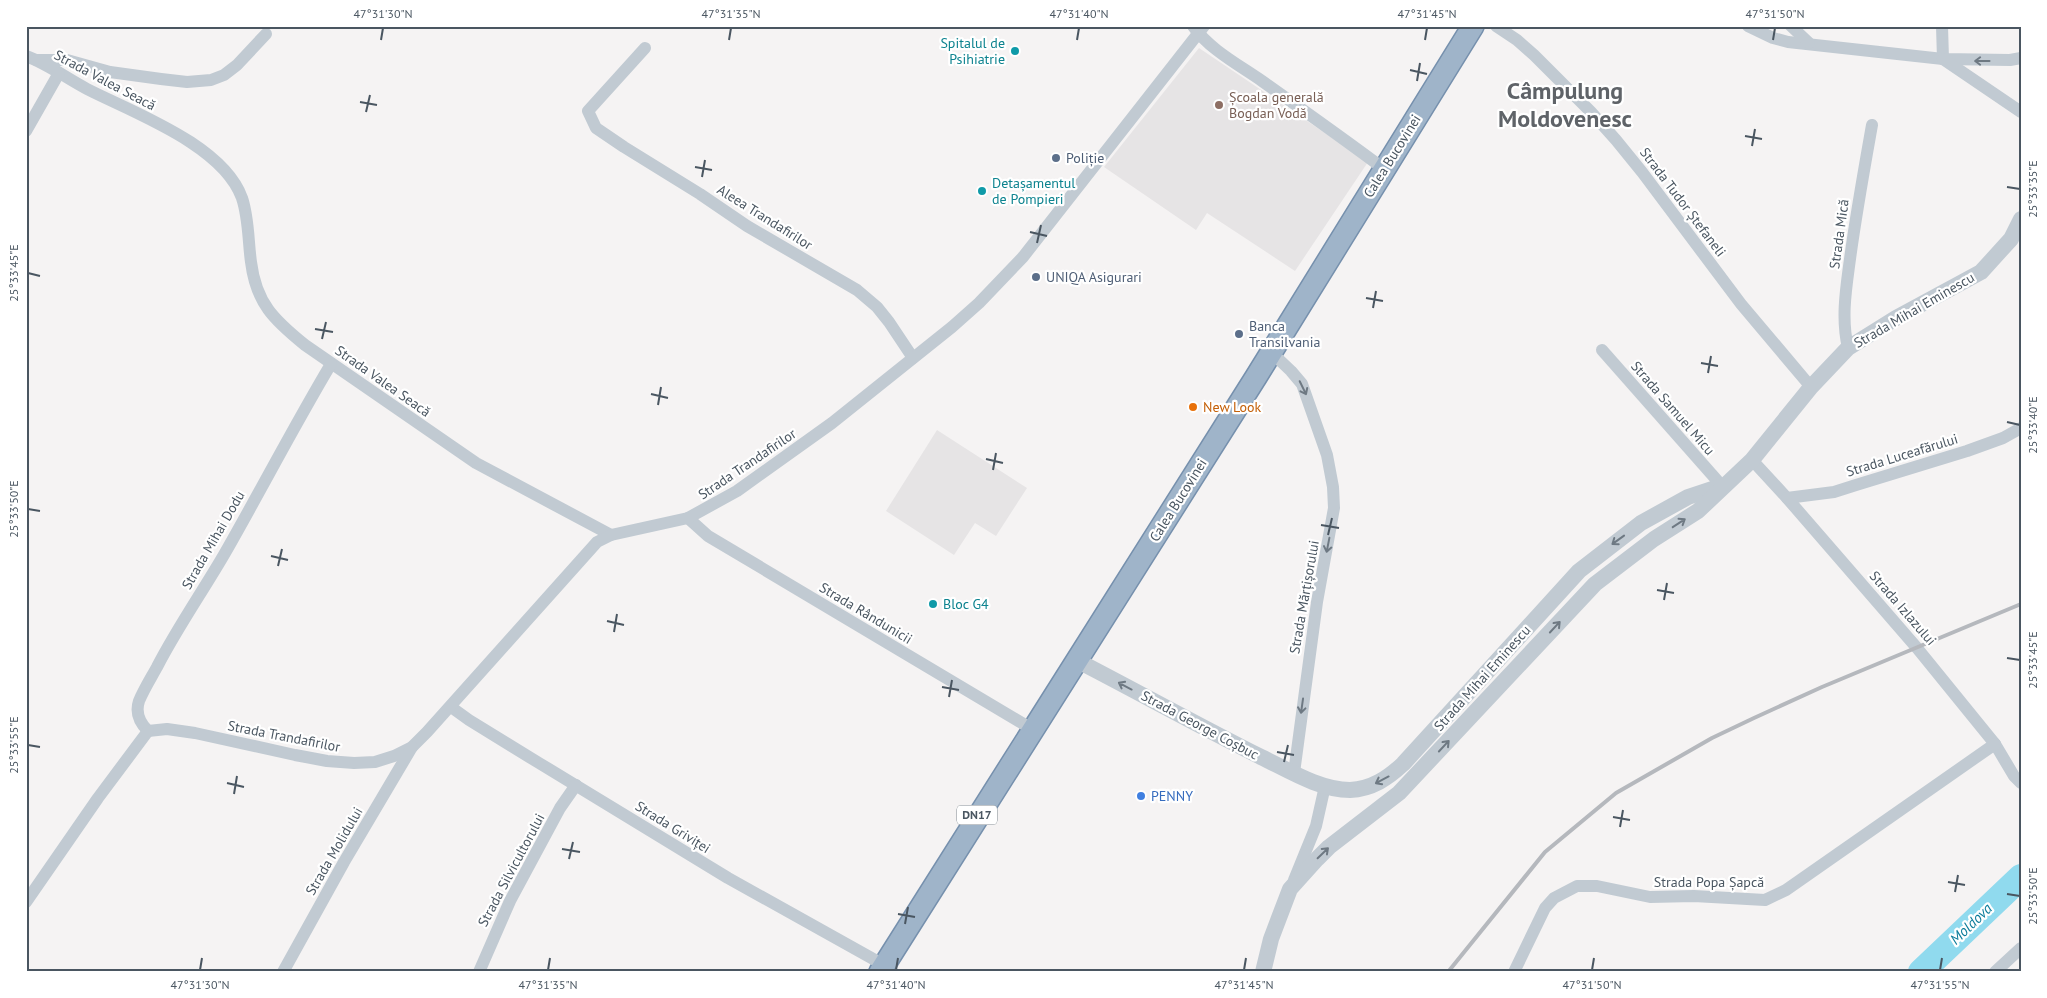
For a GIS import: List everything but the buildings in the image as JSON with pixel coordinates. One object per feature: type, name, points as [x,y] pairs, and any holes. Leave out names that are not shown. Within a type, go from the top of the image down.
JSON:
[{"type":"highway","name":"Calea Bucovinei","points":[[882,968],[1271,352],[1472,26]]},
{"type":"street","name":"Strada Tudor Ștefaneli","points":[[1496,26],[1517,40],[1534,55],[1616,140],[1741,304],[1810,387]]},
{"type":"street","points":[[1748,26],[1773,38],[1809,44],[1943,59],[2010,60],[2021,58]]},
{"type":"street","points":[[1790,26],[1809,44]]},
{"type":"street","points":[[1942,26],[1943,59]]},
{"type":"street","points":[[1198,29],[1228,57],[1384,169]]},
{"type":"street","name":"Strada Trandafirilor","points":[[148,731],[167,729],[196,733],[295,756],[354,763],[375,762],[394,756],[412,747],[451,707],[597,542],[611,535],[688,518],[717,503],[757,478],[832,423],[979,303],[1023,257],[1198,29]]},
{"type":"street","points":[[31,58],[68,60],[110,72],[161,79],[187,82],[211,80],[224,76],[266,34]]},
{"type":"street","name":"Aleea Trandafirilor","points":[[645,48],[588,111],[596,128],[747,226],[857,290],[889,322],[913,358]]},
{"type":"street","name":"Strada Valea Seacă","points":[[31,58],[203,149],[232,178],[242,198],[250,235],[251,261],[256,289],[268,310],[283,327],[331,364],[476,463],[611,535]]},
{"type":"street","points":[[1943,59],[2021,112]]},
{"type":"street","points":[[26,131],[59,73]]},
{"type":"street","name":"Strada Mică","points":[[1848,348],[1844,332],[1844,309],[1856,210],[1872,125]]},
{"type":"street","name":"Strada Mihai Eminescu","points":[[1290,889],[1329,847],[1404,788],[1595,584],[1654,539],[1698,510],[1752,460],[1810,387],[1848,348],[1896,318],[1980,272],[2002,250],[2021,219]]},
{"type":"street","name":"Strada Samuel Micu","points":[[1602,350],[1722,486]]},
{"type":"street","name":"Strada Mărțișorului","points":[[1271,352],[1302,384],[1327,455],[1333,486],[1334,508],[1316,602],[1294,773]]},
{"type":"street","name":"Strada Mihai Dodu","points":[[148,731],[141,723],[138,715],[138,702],[163,655],[225,553],[302,412],[331,364]]},
{"type":"street","name":"Strada Luceafărului","points":[[1788,498],[1834,492],[1967,451],[2002,438],[2021,428]]},
{"type":"street","name":"Strada Izlazului","points":[[1752,460],[1788,498],[1917,648],[1995,744],[2014,776],[2021,783]]},
{"type":"street","name":"Strada Mihai Eminescu","points":[[1263,972],[1271,939],[1316,826],[1325,786],[1351,790],[1364,788],[1381,782],[1392,774],[1579,570],[1641,523],[1688,497],[1722,486]]},
{"type":"street","name":"Strada Rândunicii","points":[[688,518],[708,536],[1032,729]]},
{"type":"street","name":"Strada George Coșbuc","points":[[1076,660],[1221,738],[1325,786]]},
{"type":"street","name":"Strada Griviței","points":[[451,707],[469,720],[728,878],[882,968]]},
{"type":"street","points":[[26,902],[98,798],[148,731]]},
{"type":"street","name":"Strada Popa Șapcă","points":[[1514,972],[1545,908],[1565,890],[1577,886],[1597,886],[1650,897],[1694,896],[1765,900],[1786,890],[1995,744]]},
{"type":"street","name":"Strada Molidului","points":[[283,972],[344,862],[412,747]]},
{"type":"street","name":"Strada Silvicultorului","points":[[479,972],[510,901],[560,808],[576,785]]},
{"type":"street","points":[[1995,972],[2021,948]]},
{"type":"shaded area","name":"Școala generală Bogdan Vodă","points":[[1199,48],[1368,162],[1295,271],[1207,213],[1196,230],[1104,167]]},
{"type":"shaded area","points":[[937,430],[1027,488],[996,536],[975,523],[954,555],[886,511]]},
{"type":"waterway","name":"Moldova","points":[[1921,972],[2021,877]]},
{"type":"railway","points":[[1448,972],[1545,852],[1616,793],[1712,738],[1754,718],[1822,687],[2021,604]]},
{"type":"place","name":"Spitalul de Psihiatrie","points":[[1015,51]]},
{"type":"place","name":"Școala generală Bogdan Vodă","points":[[1219,105]]},
{"type":"place","name":"Poliție","points":[[1056,158]]},
{"type":"place","name":"Detașamentul de Pompieri","points":[[982,191]]},
{"type":"place","name":"UNIQA Asigurari","points":[[1036,277]]},
{"type":"place","name":"Banca Transilvania","points":[[1239,334]]},
{"type":"place","name":"New Look","points":[[1193,407]]},
{"type":"place","name":"Bloc G4","points":[[933,604]]},
{"type":"place","name":"PENNY","points":[[1141,796]]},
{"type":"district","name":"Câmpulung Moldovenesc","points":[[1565,105]]}]
